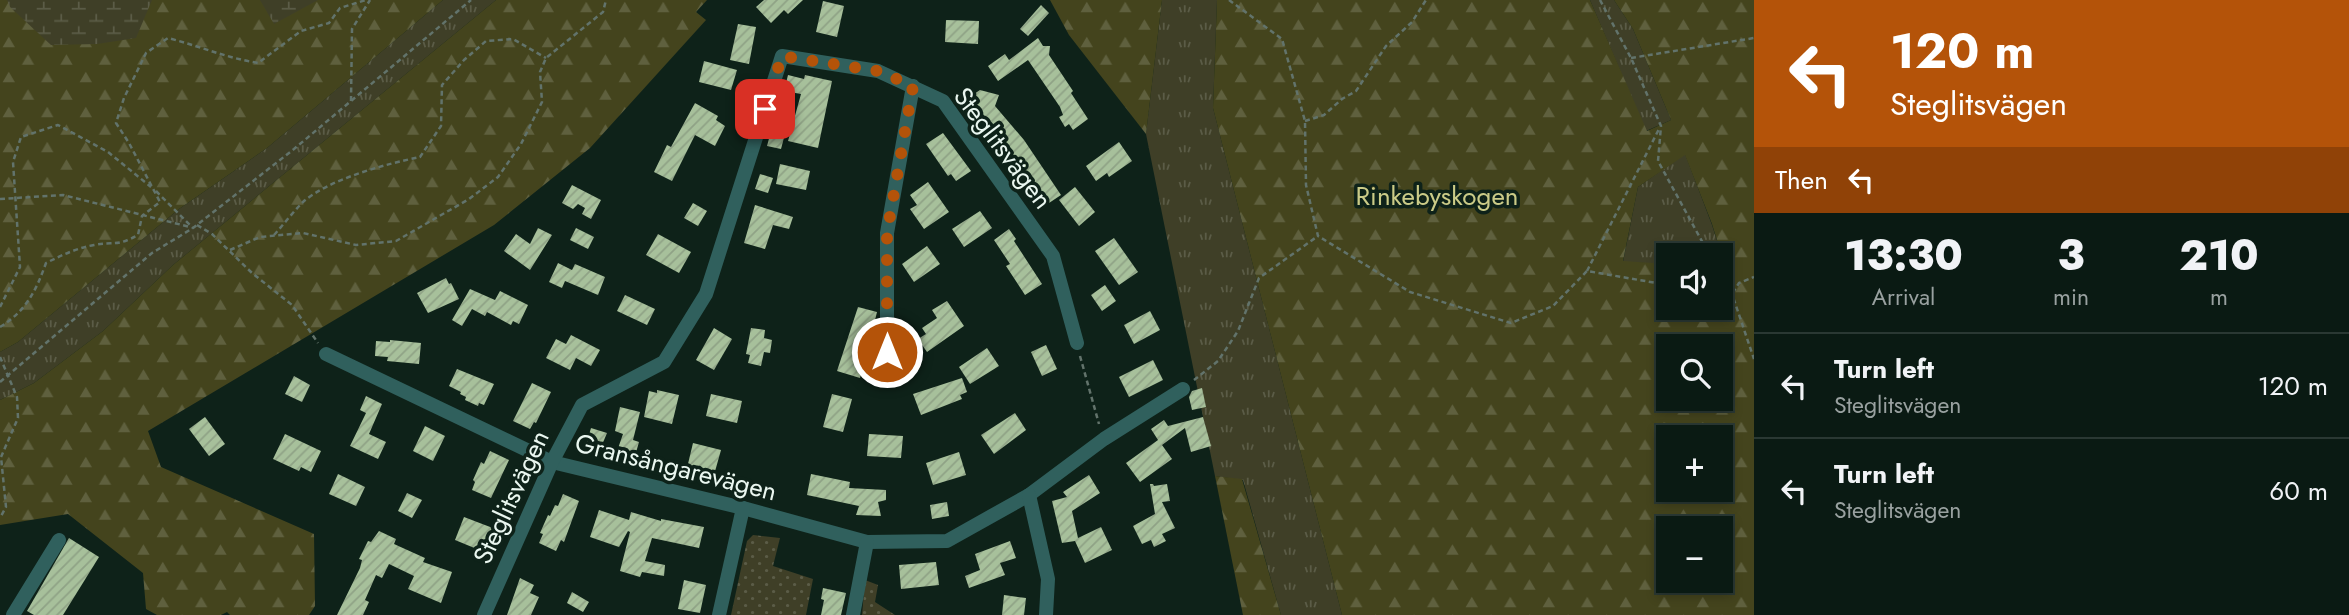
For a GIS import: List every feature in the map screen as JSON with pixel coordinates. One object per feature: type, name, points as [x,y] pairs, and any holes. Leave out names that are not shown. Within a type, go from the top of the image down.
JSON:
[{"type":"street","name":"Steglitsvägen","points":[[484,615],[552,462],[582,405],[664,362],[706,294],[782,56],[878,71],[943,101],[1053,256],[1077,343]]},
{"type":"street","points":[[887,376],[887,233],[913,86]]},
{"type":"street","name":"Gransångarevägen","points":[[326,354],[552,462],[743,508],[867,542],[947,541],[1029,495],[1104,439],[1183,389]]},
{"type":"street","points":[[1029,495],[1048,579],[1046,615]]},
{"type":"street","points":[[719,615],[743,508]]},
{"type":"street","points":[[13,615],[59,540]]},
{"type":"street","points":[[853,615],[867,542]]},
{"type":"path","points":[[351,102],[352,29],[368,0]]},
{"type":"path","points":[[0,327],[14,318],[36,291],[46,263],[87,246],[121,244],[138,235],[142,216],[160,202],[116,123],[124,98],[146,53],[168,38],[200,46],[228,58],[258,63],[301,31],[329,23],[340,8],[368,0]]},
{"type":"path","points":[[0,382],[152,253],[195,226],[351,102],[471,0]]},
{"type":"path","points":[[229,250],[260,237],[303,233],[356,245],[396,241],[469,199],[498,177],[521,144],[542,102],[540,72],[546,58],[603,12],[606,0]]},
{"type":"path","points":[[1229,0],[1282,38],[1306,121],[1306,185],[1318,236],[1410,292],[1511,323],[1553,306],[1587,271],[1661,126]]},
{"type":"path","points":[[1306,121],[1324,115],[1356,91],[1386,46],[1412,22],[1426,0]]},
{"type":"path","points":[[1600,0],[1631,58],[1661,126],[1658,161],[1703,243]]},
{"type":"path","points":[[1631,58],[1754,38]]},
{"type":"path","points":[[274,236],[304,201],[334,184],[382,165],[420,157],[441,126],[442,85],[464,60],[486,41],[513,39],[546,58]]},
{"type":"path","points":[[0,307],[20,267],[13,162],[21,137],[58,125],[108,152],[195,226]]},
{"type":"path","points":[[0,199],[63,195],[142,216],[195,226],[212,234],[252,273],[292,305],[326,354]]},
{"type":"path","points":[[1183,389],[1218,361],[1238,331],[1259,278],[1318,236]]},
{"type":"path","points":[[1587,271],[1656,283]]},
{"type":"path","points":[[1733,292],[1739,283],[1754,277]]},
{"type":"path","points":[[1733,297],[1754,359]]},
{"type":"path","points":[[1077,343],[1104,439]]},
{"type":"path","points":[[0,357],[17,397],[18,418],[1,457],[6,507],[0,518]]},
{"type":"green space","points":[[0,0],[443,0],[267,148],[179,209],[18,342],[0,352]]},
{"type":"green space","points":[[7,0],[152,0],[136,38],[97,44],[51,45],[10,7]]},
{"type":"green space","points":[[260,0],[318,0],[274,24]]},
{"type":"green space","points":[[443,0],[496,0],[173,265],[103,331],[34,383],[0,400],[0,352],[18,342],[179,209],[267,148]]},
{"type":"green space","points":[[496,0],[707,0],[696,12],[706,20],[590,148],[494,225],[148,431],[161,467],[314,534],[315,606],[309,615],[230,615],[227,612],[221,615],[157,615],[146,609],[143,573],[68,514],[0,525],[0,400],[34,383],[103,331],[173,265]]},
{"type":"green space","points":[[1050,0],[1162,0],[1146,134],[1069,35]]},
{"type":"green space","points":[[1162,0],[1217,0],[1213,108],[1342,615],[1281,615],[1243,480],[1215,476],[1146,134]]},
{"type":"green space","name":"Rinkebyskogen","points":[[1217,0],[1590,0],[1647,131],[1671,120],[1633,29],[1614,0],[1754,0],[1754,615],[1342,615],[1213,108]],"holes":[[[1685,155],[1718,243],[1733,243],[1733,320],[1656,320],[1656,263],[1623,261],[1638,187]]]},
{"type":"green space","points":[[1590,0],[1614,0],[1633,29],[1671,120],[1646,131]]},
{"type":"green space","points":[[1685,154],[1718,243],[1656,243],[1656,263],[1623,262],[1638,187]]},
{"type":"green space","points":[[1215,476],[1242,479],[1281,615],[1243,615]]},
{"type":"green space","points":[[753,535],[780,538],[773,566],[813,579],[806,615],[731,615],[747,541]]},
{"type":"green space","points":[[865,580],[878,585],[875,602],[895,615],[862,615]]},
{"type":"building","points":[[764,0],[803,0],[788,14],[784,10],[771,23],[756,7]]},
{"type":"building","points":[[823,1],[844,6],[837,37],[816,32]]},
{"type":"building","points":[[1041,5],[1049,13],[1028,36],[1020,29]]},
{"type":"building","points":[[946,20],[979,21],[978,44],[945,42]]},
{"type":"building","points":[[738,24],[756,27],[749,64],[730,60]]},
{"type":"building","points":[[1038,38],[1043,46],[1050,46],[1049,55],[1088,119],[1073,130],[1069,124],[1065,127],[1059,117],[1063,115],[1060,107],[1028,60],[998,81],[988,66],[1005,54],[1009,60]]},
{"type":"building","points":[[704,61],[737,70],[731,90],[699,82]]},
{"type":"building","points":[[788,75],[804,79],[805,75],[832,81],[818,148],[788,141],[801,94],[784,91]]},
{"type":"building","points":[[980,90],[999,95],[995,106],[1024,140],[1061,195],[1043,207],[981,111],[978,113],[970,103],[973,100],[971,96]]},
{"type":"building","points":[[695,103],[718,116],[716,120],[725,126],[715,146],[695,135],[672,181],[654,172],[667,145],[671,147]]},
{"type":"building","points":[[771,131],[785,134],[781,149],[767,146]]},
{"type":"building","points":[[943,133],[971,171],[956,181],[951,174],[948,176],[926,144]]},
{"type":"building","points":[[1119,142],[1132,161],[1109,177],[1107,173],[1096,181],[1086,166]]},
{"type":"building","points":[[780,164],[810,171],[806,190],[776,184]]},
{"type":"building","points":[[760,174],[773,178],[768,193],[755,189]]},
{"type":"building","points":[[928,182],[949,212],[924,229],[910,209],[917,205],[910,195]]},
{"type":"building","points":[[572,185],[601,200],[591,219],[582,214],[585,208],[578,204],[573,209],[562,203]]},
{"type":"building","points":[[1075,187],[1095,212],[1079,226],[1059,200]]},
{"type":"building","points":[[693,203],[707,211],[698,226],[684,218]]},
{"type":"building","points":[[755,205],[793,217],[789,229],[773,225],[765,249],[744,243]]},
{"type":"building","points":[[980,211],[992,228],[964,247],[952,229]]},
{"type":"building","points":[[538,228],[552,235],[530,270],[504,251],[516,234],[530,244]]},
{"type":"building","points":[[576,228],[594,237],[588,249],[570,240]]},
{"type":"building","points":[[1009,229],[1042,284],[1025,295],[1006,266],[1010,264],[994,240]]},
{"type":"building","points":[[658,234],[691,252],[679,273],[646,255]]},
{"type":"building","points":[[1114,238],[1138,272],[1119,285],[1095,251]]},
{"type":"building","points":[[927,246],[940,264],[914,282],[902,264]]},
{"type":"building","points":[[558,263],[572,270],[575,264],[605,277],[598,295],[565,281],[562,288],[549,282]]},
{"type":"building","points":[[446,278],[459,299],[428,313],[417,293]]},
{"type":"building","points":[[1105,285],[1116,301],[1102,311],[1091,295]]},
{"type":"building","points":[[470,289],[495,300],[500,291],[528,305],[519,324],[513,321],[511,325],[487,312],[485,316],[472,309],[462,326],[452,320]]},
{"type":"building","points":[[625,295],[655,309],[647,325],[617,311]]},
{"type":"building","points":[[947,301],[964,326],[927,352],[918,339],[926,334],[922,328],[937,318],[932,310]]},
{"type":"building","points":[[858,307],[877,312],[867,353],[871,358],[869,366],[863,368],[860,378],[837,371]]},
{"type":"building","points":[[1150,311],[1160,330],[1134,344],[1124,325]]},
{"type":"building","points":[[714,328],[732,339],[714,370],[696,360]]},
{"type":"building","points":[[751,328],[765,330],[764,338],[772,340],[770,353],[764,352],[761,366],[748,363],[750,355],[746,354]]},
{"type":"building","points":[[571,335],[600,350],[591,366],[576,358],[570,370],[546,358],[556,339],[566,344]]},
{"type":"building","points":[[376,341],[421,343],[419,364],[387,361],[388,357],[375,356]]},
{"type":"building","points":[[1046,345],[1057,369],[1042,376],[1031,352]]},
{"type":"building","points":[[987,348],[999,366],[970,384],[959,367]]},
{"type":"building","points":[[1153,360],[1163,380],[1129,397],[1119,377]]},
{"type":"building","points":[[457,369],[494,384],[484,405],[479,403],[478,406],[465,400],[466,397],[460,394],[461,392],[449,386]]},
{"type":"building","points":[[294,376],[310,385],[302,402],[285,394]]},
{"type":"building","points":[[962,378],[967,392],[960,395],[962,399],[921,415],[913,394]]},
{"type":"building","points":[[532,383],[551,392],[536,423],[534,422],[530,429],[513,421]]},
{"type":"building","points":[[1202,388],[1206,407],[1192,410],[1189,397],[1192,391]]},
{"type":"building","points":[[657,390],[679,395],[672,424],[644,417],[649,391],[657,393]]},
{"type":"building","points":[[711,394],[742,401],[737,423],[706,416]]},
{"type":"building","points":[[832,394],[852,399],[843,432],[823,427]]},
{"type":"building","points":[[366,396],[382,404],[369,434],[386,442],[378,459],[350,446],[366,413],[360,410]]},
{"type":"building","points":[[620,407],[640,412],[633,440],[639,442],[633,463],[615,457],[623,434],[615,431]]},
{"type":"building","points":[[1015,413],[1026,430],[994,454],[981,435]]},
{"type":"building","points":[[205,417],[225,444],[209,456],[189,429]]},
{"type":"building","points":[[1203,417],[1211,446],[1191,452],[1185,428],[1162,445],[1172,459],[1140,482],[1126,463],[1158,440],[1151,429],[1164,420],[1168,426]]},
{"type":"building","points":[[425,426],[445,436],[433,461],[413,451]]},
{"type":"building","points":[[591,428],[607,433],[599,452],[585,448]]},
{"type":"building","points":[[285,434],[321,451],[311,472],[301,467],[299,471],[273,459]]},
{"type":"building","points":[[869,434],[903,436],[901,458],[867,456]]},
{"type":"building","points":[[693,443],[721,450],[714,475],[687,468]]},
{"type":"building","points":[[490,451],[509,460],[491,498],[472,490],[475,482],[473,480],[481,462],[484,464]]},
{"type":"building","points":[[959,452],[966,475],[933,485],[926,463]]},
{"type":"building","points":[[338,474],[365,487],[356,506],[329,494]]},
{"type":"building","points":[[811,474],[850,482],[849,488],[886,490],[886,500],[878,502],[881,516],[856,515],[859,506],[807,495]]},
{"type":"building","points":[[1089,475],[1100,493],[1072,511],[1078,538],[1101,527],[1112,550],[1085,563],[1075,541],[1062,543],[1052,501],[1067,497],[1063,492]]},
{"type":"building","points":[[1150,484],[1167,484],[1170,501],[1162,502],[1175,528],[1162,534],[1166,541],[1154,547],[1151,540],[1142,544],[1133,526],[1155,514]]},
{"type":"building","points":[[407,493],[422,500],[412,518],[398,511]]},
{"type":"building","points":[[563,494],[579,501],[564,542],[561,540],[556,551],[539,543],[543,534],[540,533],[548,515],[550,516],[555,505],[558,506]]},
{"type":"building","points":[[947,502],[949,516],[932,519],[930,505]]},
{"type":"building","points":[[599,510],[629,520],[631,512],[661,521],[704,527],[699,548],[652,538],[645,561],[665,565],[664,576],[642,572],[640,577],[620,571],[630,532],[628,531],[619,547],[590,537]]},
{"type":"building","points":[[464,517],[498,530],[489,554],[455,540]]},
{"type":"building","points":[[379,531],[396,539],[394,544],[425,558],[423,562],[452,572],[441,603],[408,589],[414,576],[389,564],[382,578],[376,575],[365,600],[369,602],[363,615],[337,615],[360,568],[362,560],[359,559],[368,541],[371,542]]},
{"type":"building","points":[[69,538],[99,557],[63,615],[34,615],[27,611]]},
{"type":"building","points":[[1010,541],[1016,558],[1000,563],[1005,575],[969,588],[965,576],[980,570],[975,554]]},
{"type":"building","points":[[936,562],[939,585],[901,589],[899,565]]},
{"type":"building","points":[[520,578],[534,585],[530,593],[539,597],[531,615],[507,615]]},
{"type":"building","points":[[684,580],[706,585],[700,613],[678,609]]},
{"type":"building","points":[[823,588],[846,593],[841,615],[821,615]]},
{"type":"building","points":[[572,592],[589,602],[583,612],[567,603]]},
{"type":"building","points":[[1004,595],[1026,598],[1024,615],[1002,615]]},
{"type":"route","points":[[765,109],[782,56],[878,71],[913,86],[887,233],[887,352]]}]
